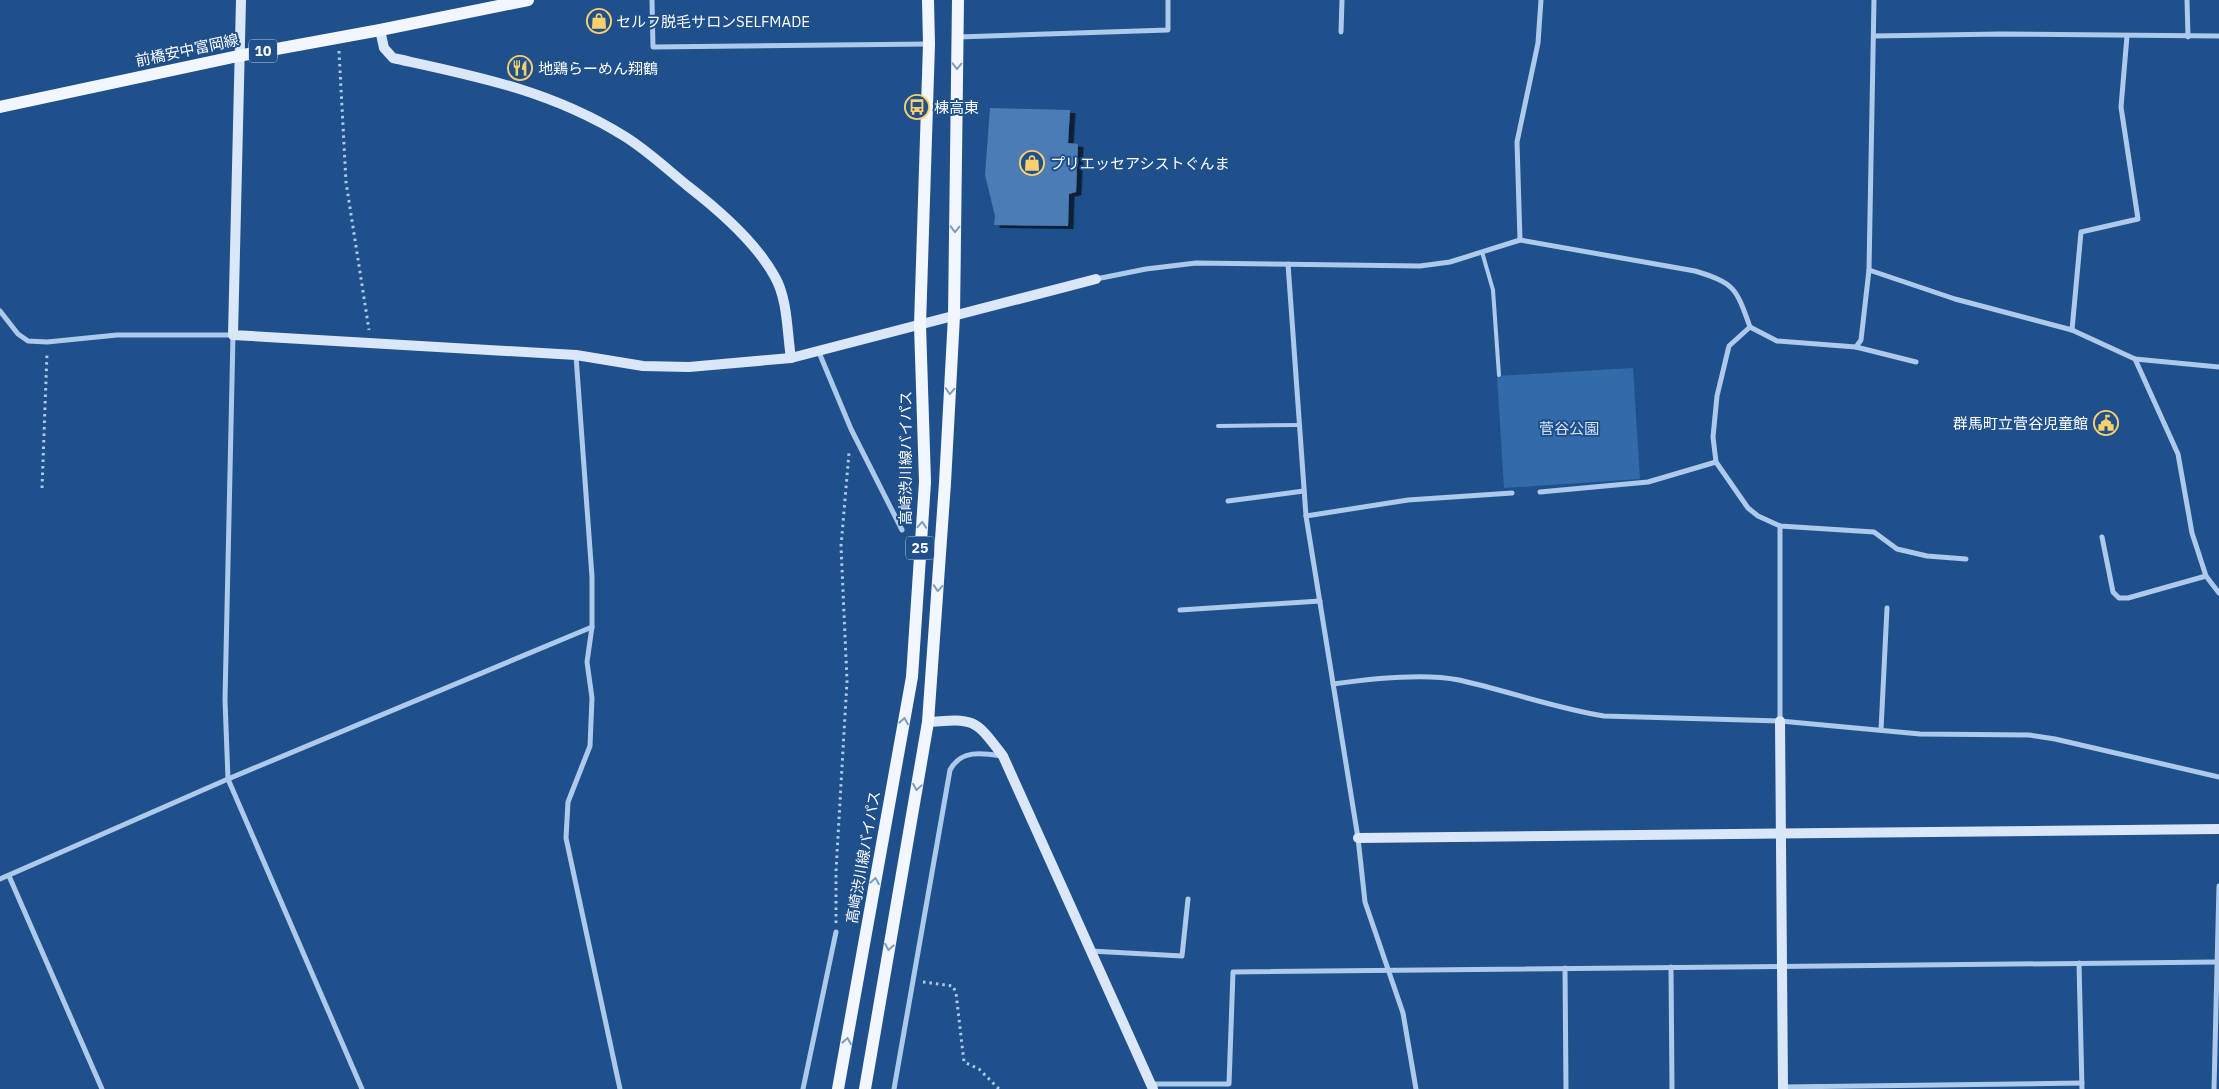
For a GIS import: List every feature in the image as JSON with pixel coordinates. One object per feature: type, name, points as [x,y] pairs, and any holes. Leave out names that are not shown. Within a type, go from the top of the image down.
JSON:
[{"type":"main road","name":"前橋安中富岡線","points":[[0,107],[238,56],[528,0]]},
{"type":"main road","name":"高崎渋川線バイパス","points":[[838,1089],[912,677],[925,482],[920,325],[929,44],[928,0]]},
{"type":"main road","name":"25","points":[[865,1089],[928,722],[954,316],[958,0]]},
{"type":"street","points":[[241,0],[238,56],[225,700],[228,779],[362,1089]]},
{"type":"street","points":[[652,0],[653,46],[929,44]]},
{"type":"street","points":[[958,37],[1168,30],[1168,0]]},
{"type":"street","points":[[1341,32],[1342,0]]},
{"type":"street","points":[[1520,240],[1518,142],[1538,43],[1540,0]]},
{"type":"street","points":[[1856,346],[1862,340],[1869,270],[1874,0]]},
{"type":"street","points":[[2187,0],[2188,37]]},
{"type":"street","points":[[380,30],[384,48],[393,58],[517,86],[557,101],[592,118],[625,136],[702,197],[731,222],[775,277],[782,294],[791,358]]},
{"type":"street","points":[[1874,36],[2001,34],[2219,36]]},
{"type":"street","points":[[2072,330],[2081,232],[2138,219],[2122,107],[2127,36]]},
{"type":"street","points":[[0,310],[18,334],[28,341],[47,342],[117,335],[233,335],[576,355],[643,366],[689,367],[791,358],[1096,279],[1146,269],[1196,263],[1420,266],[1450,262],[1520,240],[1695,271],[1726,282],[1736,291],[1750,327],[1776,341],[1856,346],[1916,362]]},
{"type":"street","points":[[1288,264],[1306,516],[1358,838],[1365,902],[1403,1013],[1416,1089]]},
{"type":"street","points":[[1869,270],[1955,299],[2072,330],[2135,359],[2219,367]]},
{"type":"street","points":[[1750,327],[1729,346],[1717,396],[1713,437],[1716,462],[1748,508],[1780,526],[1874,532],[1897,549],[1927,556],[1966,559]]},
{"type":"street","points":[[818,350],[851,430],[902,530]]},
{"type":"street","points":[[576,355],[592,577],[592,627],[587,662],[592,698],[590,746],[568,802],[566,838],[620,1089]]},
{"type":"street","points":[[2135,359],[2178,454],[2192,533],[2206,576],[2219,593]]},
{"type":"street","points":[[1540,492],[1648,482],[1716,462]]},
{"type":"street","points":[[1228,501],[1304,491]]},
{"type":"street","points":[[1306,516],[1408,500],[1512,493]]},
{"type":"street","points":[[1780,526],[1783,1088],[2082,1086],[2079,963]]},
{"type":"street","points":[[2102,537],[2113,592],[2118,598],[2128,598],[2206,576]]},
{"type":"street","points":[[1180,610],[1320,601]]},
{"type":"street","points":[[1881,730],[1887,608]]},
{"type":"street","points":[[0,879],[228,779],[592,627]]},
{"type":"street","points":[[1333,684],[1427,678],[1458,680],[1581,713],[1604,716],[1780,721],[1920,734],[2029,735],[2055,739],[2219,777]]},
{"type":"street","points":[[928,722],[961,720],[981,727],[1003,756],[1152,1086],[1229,1084],[1233,972],[2217,962]]},
{"type":"street","points":[[894,1089],[950,770],[959,759],[978,752],[1003,756]]},
{"type":"street","points":[[1358,838],[2219,829]]},
{"type":"street","points":[[9,876],[102,1089]]},
{"type":"street","points":[[2214,1089],[2219,886]]},
{"type":"street","points":[[1091,951],[1182,956],[1188,900]]},
{"type":"street","points":[[803,1089],[836,932]]},
{"type":"street","points":[[1671,967],[1672,1089]]},
{"type":"street","points":[[1565,968],[1566,1089]]},
{"type":"lane","points":[[1482,252],[1493,290],[1499,375]]},
{"type":"lane","points":[[1218,426],[1299,425]]},
{"type":"path","points":[[338,38],[346,182],[371,342]]},
{"type":"path","points":[[42,488],[47,342]]},
{"type":"path","points":[[836,932],[836,870],[847,681],[841,546],[851,430]]},
{"type":"path","points":[[912,981],[953,986],[956,993],[964,1062],[979,1068],[999,1089]]},
{"type":"green space","name":"菅谷公園","points":[[1633,368],[1640,479],[1504,488],[1497,376]]},
{"type":"building","name":"プリエッセアシストぐんま","points":[[990,108],[1070,110],[1068,143],[1078,144],[1076,192],[1069,194],[1068,226],[994,225],[995,216],[985,175]]},
{"type":"place","name":"セルフ脱毛サロンSELFMADE","points":[[599,21]]},
{"type":"place","name":"地鶏らーめん翔鶴","points":[[520,68]]},
{"type":"place","name":"棟高東","points":[[917,107]]},
{"type":"place","name":"プリエッセアシストぐんま","points":[[1032,163]]},
{"type":"place","name":"群馬町立菅谷児童館","points":[[2106,423]]}]
